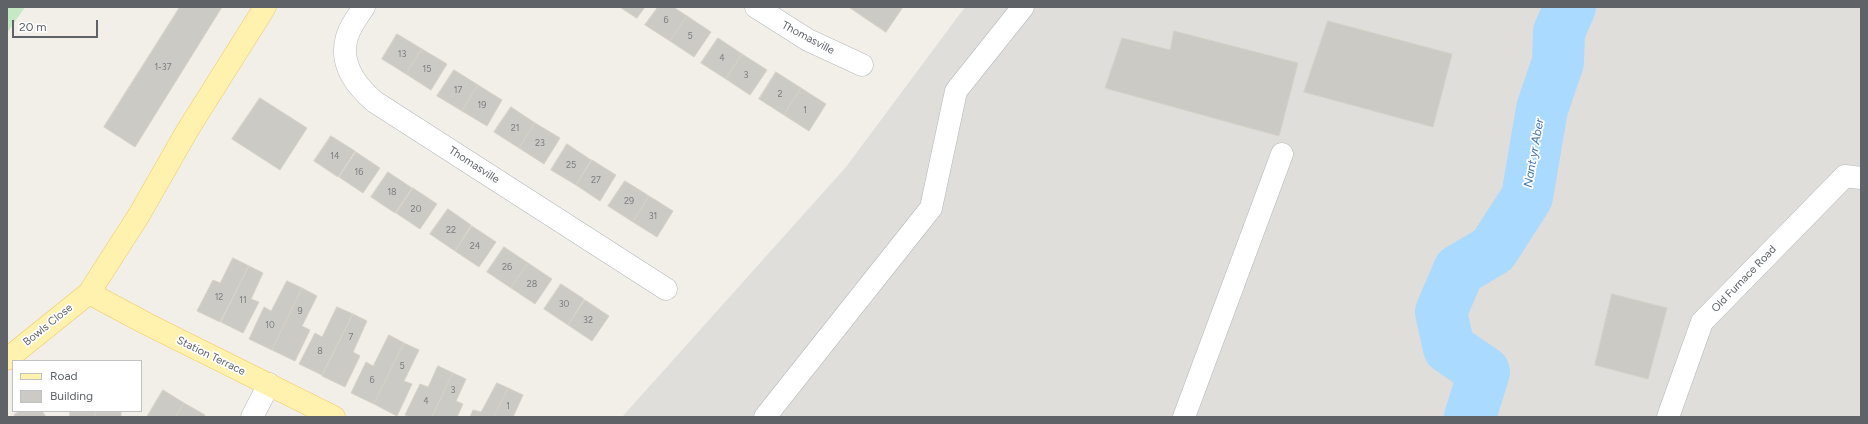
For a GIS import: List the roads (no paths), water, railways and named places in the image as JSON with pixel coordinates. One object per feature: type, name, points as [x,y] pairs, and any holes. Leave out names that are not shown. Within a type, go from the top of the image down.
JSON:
[{"type":"main road","name":"Bowls Close","points":[[7,359],[89,292],[139,215],[187,131],[265,7]]},
{"type":"main road","name":"Station Terrace","points":[[89,292],[147,324],[334,417]]},
{"type":"street","name":"Thomasville","points":[[364,7],[347,38],[345,53],[347,66],[353,80],[362,91],[375,102],[666,289]]},
{"type":"street","name":"Thomasville","points":[[756,7],[808,40],[862,65]]},
{"type":"street","points":[[765,417],[931,208],[956,91],[1023,7]]},
{"type":"street","points":[[1184,417],[1282,154]]},
{"type":"street","name":"Old Furnace Road","points":[[1668,417],[1702,322],[1845,176],[1861,178]]},
{"type":"street","points":[[252,417],[268,384]]},
{"type":"waterway","name":"Nant yr Aber","points":[[1470,417],[1484,372],[1449,348],[1441,312],[1459,270],[1493,250],[1527,197],[1542,109],[1558,62],[1559,32],[1570,7]]}]
